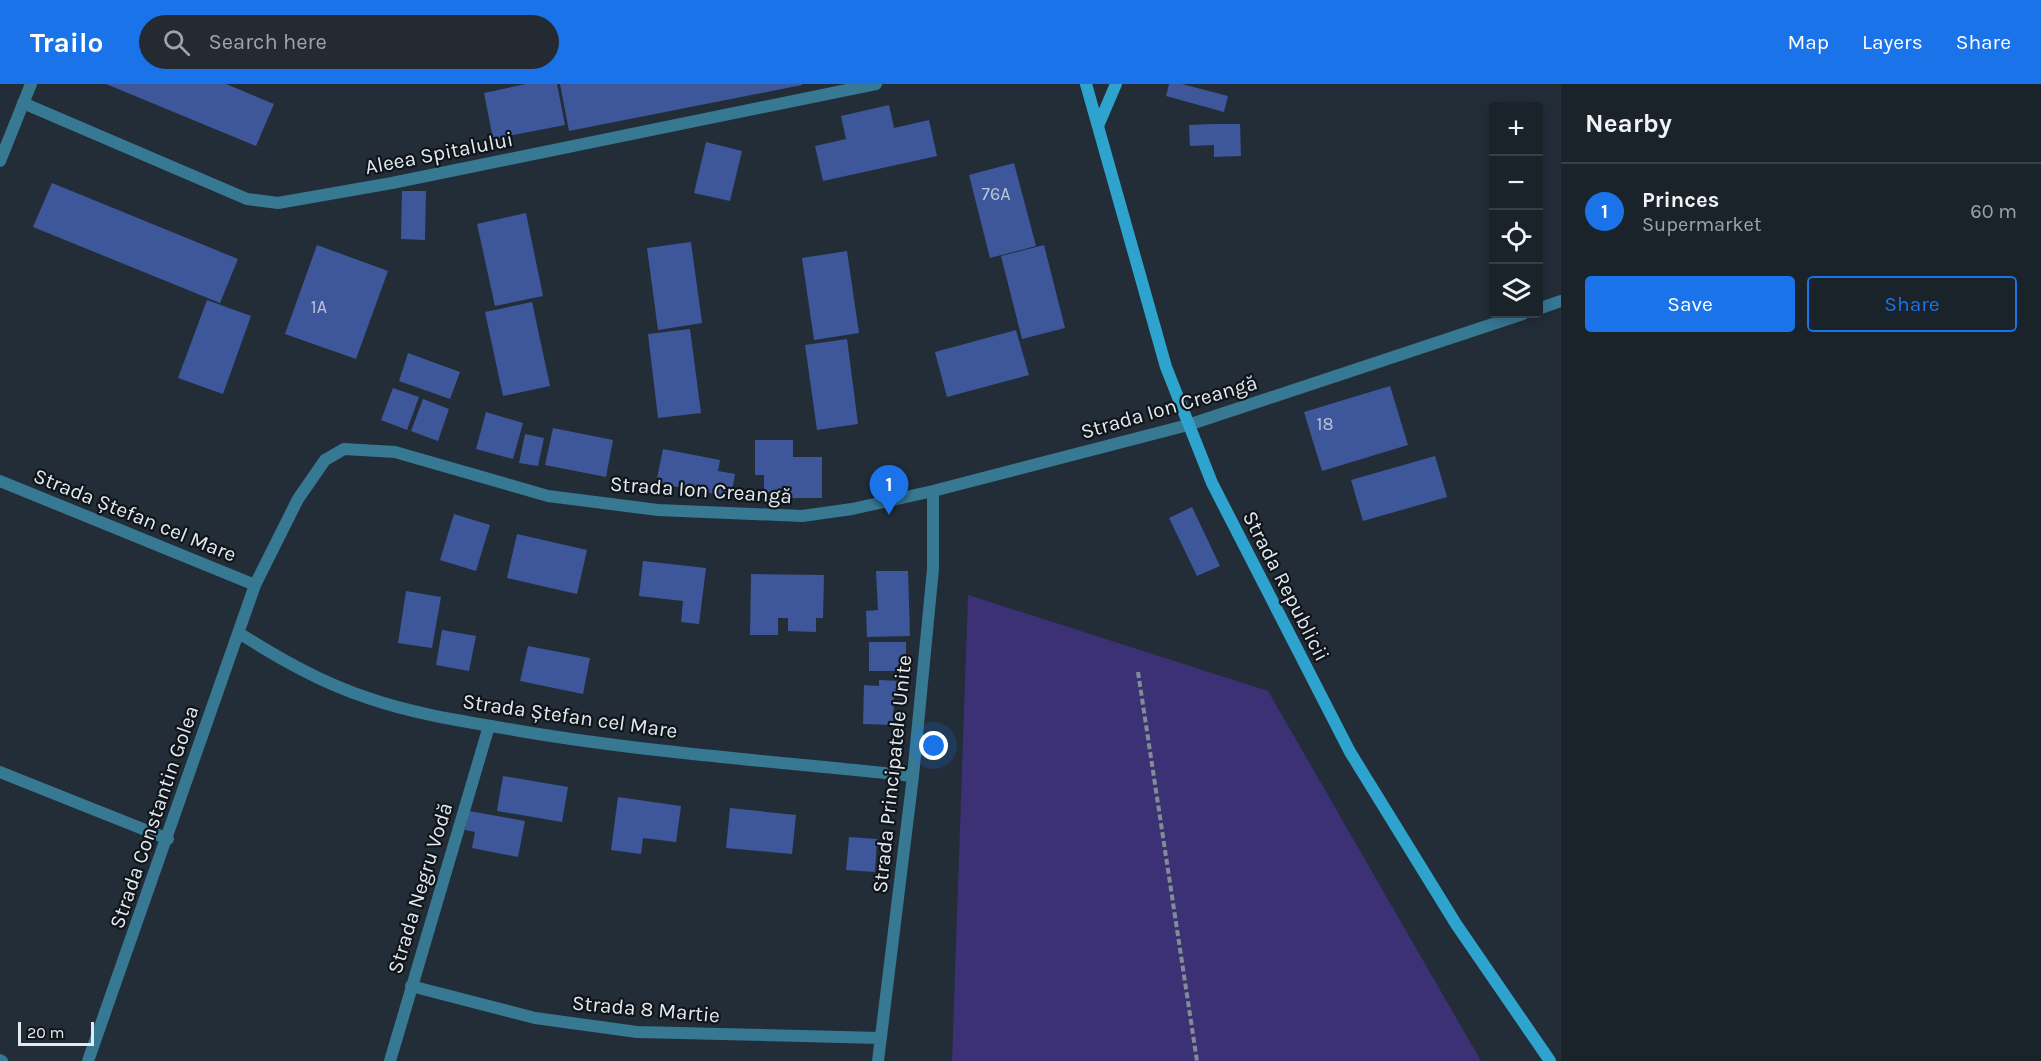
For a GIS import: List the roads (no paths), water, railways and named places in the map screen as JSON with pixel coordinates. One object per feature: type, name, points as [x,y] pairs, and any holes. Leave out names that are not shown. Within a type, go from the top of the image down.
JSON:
[{"type":"main road","name":"Strada Republicii","points":[[1086,84],[1166,367],[1212,483],[1350,752],[1438,896],[1550,1061]]},
{"type":"main road","points":[[1098,126],[1116,84]]},
{"type":"street","points":[[0,161],[31,84]]},
{"type":"street","name":"Aleea Spitalului","points":[[23,103],[247,199],[278,203],[392,183],[876,84]]},
{"type":"street","points":[[1543,308],[1561,302]]},
{"type":"street","name":"Strada Ion Creangă","points":[[255,585],[298,499],[324,460],[344,449],[394,452],[548,496],[658,510],[801,516],[852,509],[933,491],[1188,425],[1511,318]]},
{"type":"street","name":"Strada Ștefan cel Mare","points":[[0,481],[255,585]]},
{"type":"street","name":"Strada Principatele Unite","points":[[878,1061],[913,776],[933,569],[933,491]]},
{"type":"street","name":"Strada Constantin Golea","points":[[88,1061],[168,839],[255,585]]},
{"type":"street","name":"Strada Ștefan cel Mare","points":[[239,633],[284,661],[370,699],[489,726],[595,744],[913,776]]},
{"type":"street","name":"Strada Negru Vodă","points":[[390,1061],[489,726]]},
{"type":"street","points":[[0,772],[168,839]]},
{"type":"street","name":"Strada 8 Martie","points":[[411,986],[535,1018],[637,1032],[881,1038]]},
{"type":"place","name":"Princes","points":[[889,515]]}]
